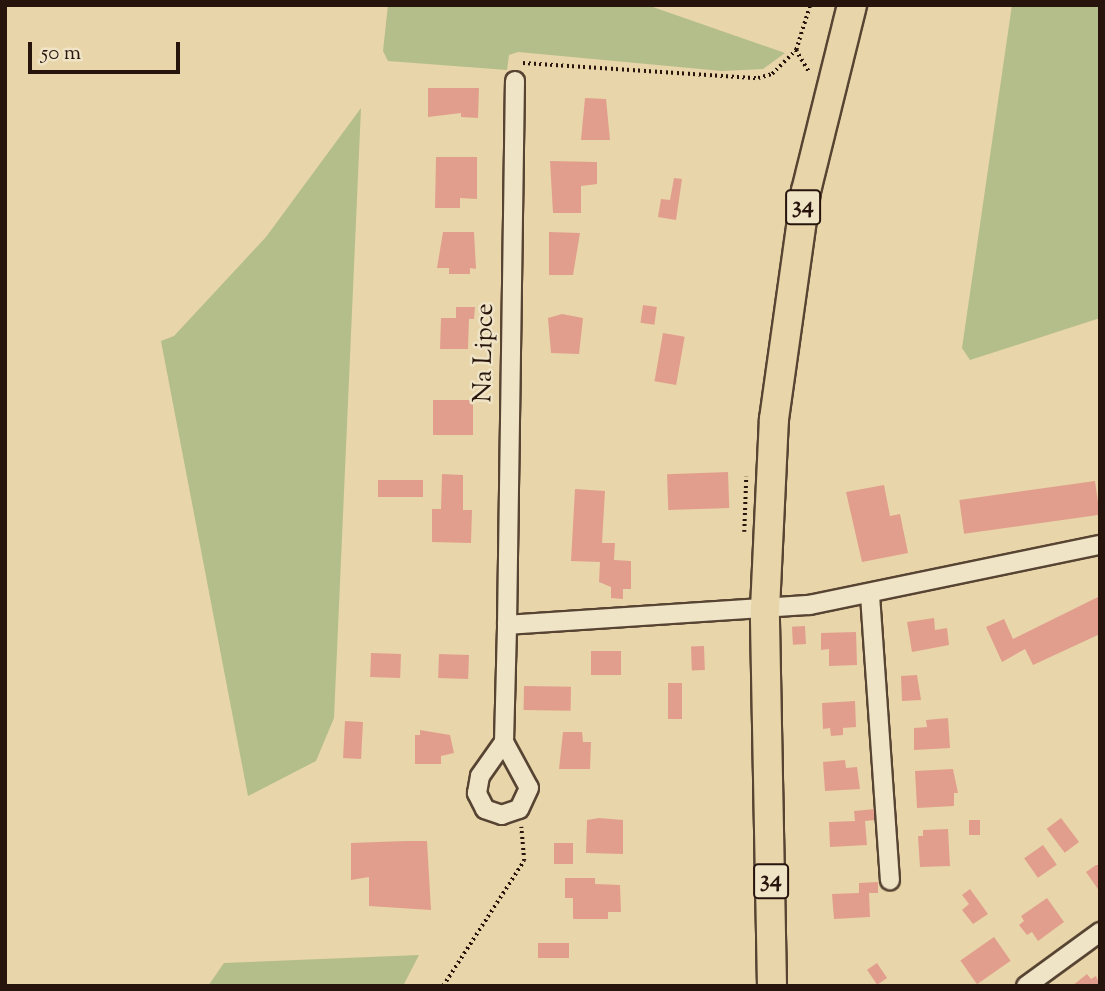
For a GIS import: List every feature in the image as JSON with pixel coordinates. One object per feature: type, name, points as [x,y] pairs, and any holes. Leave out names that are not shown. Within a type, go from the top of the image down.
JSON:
[{"type":"main road","name":"34","points":[[772,986],[765,609],[770,463],[786,316],[819,128],[852,5]]},
{"type":"street","name":"Na Lipce","points":[[504,742],[515,81]]},
{"type":"street","points":[[507,625],[765,609],[870,595],[1100,545]]},
{"type":"street","points":[[870,595],[890,880]]},
{"type":"street","points":[[504,742],[527,780],[528,796],[519,809],[493,813],[477,793],[480,776],[504,742]]},
{"type":"street","points":[[1026,986],[1100,932]]},
{"type":"path","points":[[515,81],[517,65],[522,63],[758,78],[772,74],[796,50],[810,5]]},
{"type":"path","points":[[443,986],[524,861],[519,809]]},
{"type":"green space","points":[[388,5],[647,5],[785,53],[763,69],[722,71],[518,52],[509,55],[507,70],[388,61],[383,51]]},
{"type":"green space","points":[[1012,5],[1100,5],[1100,318],[970,360],[962,348]]},
{"type":"green space","points":[[361,108],[334,718],[316,761],[248,796],[161,341],[174,336],[266,237]]},
{"type":"green space","points":[[419,955],[403,986],[208,986],[224,963]]},
{"type":"building","points":[[428,88],[479,88],[478,118],[461,117],[461,113],[428,117]]},
{"type":"building","points":[[585,98],[606,99],[610,140],[581,140]]},
{"type":"building","points":[[436,157],[477,157],[477,199],[460,198],[460,208],[435,208]]},
{"type":"building","points":[[550,161],[597,162],[597,184],[581,186],[581,213],[553,213]]},
{"type":"building","points":[[674,178],[682,179],[676,220],[658,217],[661,199],[670,200]]},
{"type":"building","points":[[443,232],[474,232],[476,269],[470,268],[470,274],[449,274],[449,268],[437,268]]},
{"type":"building","points":[[549,232],[580,233],[573,275],[549,275]]},
{"type":"building","points":[[643,305],[657,307],[654,325],[640,323]]},
{"type":"building","points":[[456,307],[475,307],[474,319],[469,319],[468,349],[440,349],[441,318],[456,318]]},
{"type":"building","points":[[562,314],[583,318],[579,354],[551,353],[548,318]]},
{"type":"building","points":[[663,333],[685,337],[676,385],[654,381]]},
{"type":"building","points":[[433,400],[473,400],[473,435],[433,435]]},
{"type":"building","points":[[728,472],[729,508],[668,510],[667,474]]},
{"type":"building","points":[[442,474],[463,475],[463,510],[472,510],[471,543],[432,542],[432,509],[441,509]]},
{"type":"building","points":[[378,480],[423,480],[423,497],[378,497]]},
{"type":"building","points":[[1095,481],[1100,515],[964,534],[959,500]]},
{"type":"building","points":[[884,485],[890,516],[900,514],[908,553],[862,562],[846,492]]},
{"type":"building","points":[[575,489],[605,491],[602,543],[615,543],[614,560],[631,561],[631,589],[623,589],[623,599],[611,598],[611,587],[599,582],[600,562],[571,561]]},
{"type":"building","points":[[1098,597],[1100,634],[1033,665],[1025,649],[1002,662],[986,627],[1004,619],[1013,639]]},
{"type":"building","points":[[934,618],[935,630],[947,628],[949,645],[912,652],[907,622]]},
{"type":"building","points":[[805,626],[806,644],[793,645],[792,627]]},
{"type":"building","points":[[856,632],[857,665],[829,666],[829,649],[821,650],[821,633]]},
{"type":"building","points":[[691,646],[704,646],[705,670],[692,670]]},
{"type":"building","points":[[591,651],[621,651],[621,675],[591,675]]},
{"type":"building","points":[[371,653],[401,654],[400,678],[370,677]]},
{"type":"building","points":[[439,654],[469,655],[468,679],[438,678]]},
{"type":"building","points":[[917,675],[921,700],[902,701],[901,676]]},
{"type":"building","points":[[668,683],[682,683],[682,719],[668,719]]},
{"type":"building","points":[[524,686],[571,687],[571,711],[524,710]]},
{"type":"building","points":[[855,701],[856,727],[843,728],[843,735],[831,736],[830,728],[823,729],[822,703]]},
{"type":"building","points":[[948,718],[950,748],[914,750],[914,728],[927,727],[926,720]]},
{"type":"building","points":[[345,721],[363,722],[361,759],[343,758]]},
{"type":"building","points":[[420,730],[450,735],[454,753],[441,756],[441,764],[415,764],[415,735],[420,735]]},
{"type":"building","points":[[563,732],[582,732],[583,742],[591,742],[590,769],[559,769]]},
{"type":"building","points":[[845,760],[846,768],[857,767],[860,789],[825,791],[823,762]]},
{"type":"building","points":[[953,769],[958,793],[954,793],[954,806],[917,808],[915,771]]},
{"type":"building","points":[[875,809],[875,820],[865,821],[867,845],[830,847],[829,822],[855,821],[854,811]]},
{"type":"building","points":[[1061,818],[1079,842],[1065,853],[1047,829]]},
{"type":"building","points":[[587,820],[623,820],[623,854],[586,853]]},
{"type":"building","points":[[969,820],[980,820],[980,835],[969,835]]},
{"type":"building","points":[[948,829],[950,866],[920,867],[918,836],[923,836],[923,830]]},
{"type":"building","points":[[427,841],[431,910],[369,906],[369,877],[351,880],[351,843]]},
{"type":"building","points":[[554,843],[573,843],[573,864],[554,864]]},
{"type":"building","points":[[1043,845],[1057,865],[1038,878],[1024,858]]},
{"type":"building","points":[[1100,865],[1100,892],[1086,872]]},
{"type":"building","points":[[565,878],[595,878],[595,884],[620,885],[621,912],[608,912],[608,919],[573,919],[573,898],[565,898]]},
{"type":"building","points":[[878,882],[878,893],[869,893],[870,917],[834,919],[832,894],[859,893],[859,883]]},
{"type":"building","points":[[970,889],[988,914],[973,924],[962,910],[969,904],[962,895]]},
{"type":"building","points":[[1047,898],[1064,922],[1038,941],[1032,932],[1027,935],[1019,925],[1024,921],[1021,916]]},
{"type":"building","points":[[994,937],[1011,961],[977,984],[960,961]]},
{"type":"building","points":[[538,943],[569,943],[569,958],[538,958]]},
{"type":"building","points":[[877,963],[887,978],[877,985],[867,970]]},
{"type":"building","points":[[1087,974],[1091,979],[1096,976],[1100,986],[1072,986]]}]
